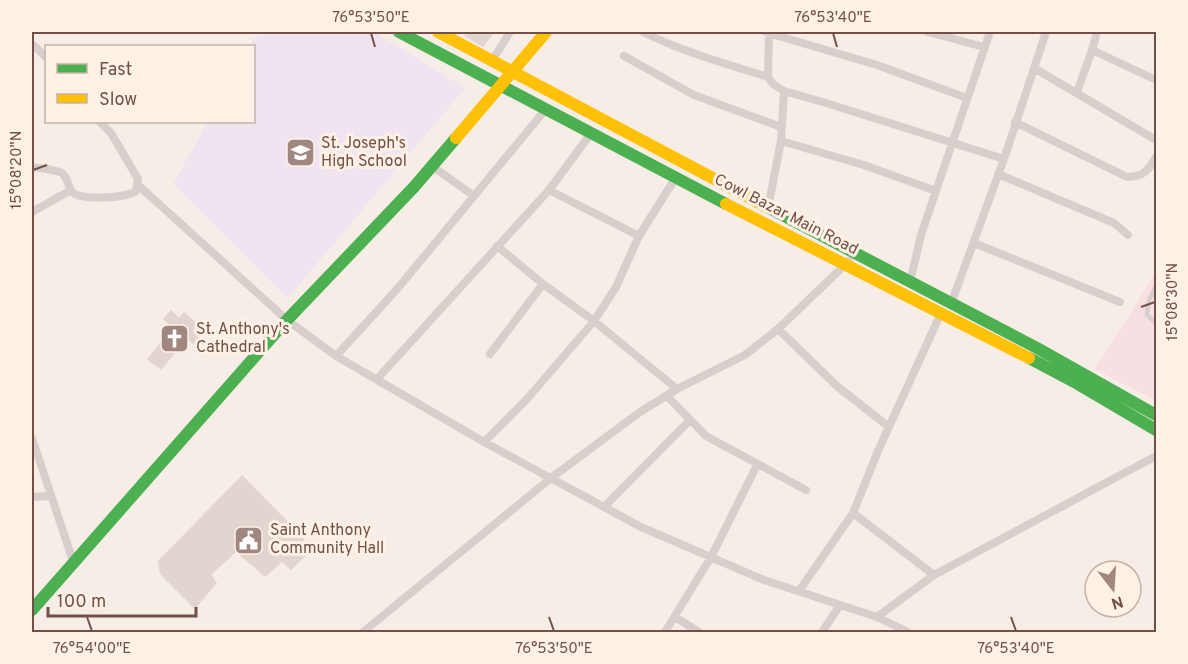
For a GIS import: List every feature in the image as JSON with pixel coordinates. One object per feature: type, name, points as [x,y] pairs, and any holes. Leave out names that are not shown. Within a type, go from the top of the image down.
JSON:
[{"type":"street","name":"Cowl Bazar Main Road","points":[[399,32],[501,87],[1078,384],[1156,430]]},
{"type":"street","name":"Cowl Bazar Main Road","points":[[438,32],[853,253],[1037,348],[1156,415]]},
{"type":"street","points":[[492,61],[510,32]]},
{"type":"street","points":[[32,610],[286,320],[432,166],[546,32]]},
{"type":"street","points":[[644,32],[667,44],[768,77]]},
{"type":"street","points":[[967,98],[877,65],[768,32],[768,77],[784,92],[1004,159]]},
{"type":"street","points":[[928,32],[984,47]]},
{"type":"street","points":[[910,282],[921,236],[990,32]]},
{"type":"street","points":[[951,304],[1004,159],[1046,32]]},
{"type":"street","points":[[1077,92],[1097,32]]},
{"type":"street","points":[[32,44],[45,56]]},
{"type":"street","points":[[1092,50],[1156,80]]},
{"type":"street","points":[[624,56],[694,95],[781,127]]},
{"type":"street","points":[[1034,68],[1156,140]]},
{"type":"street","points":[[768,208],[781,141],[784,92]]},
{"type":"street","points":[[336,356],[398,288],[546,109]]},
{"type":"street","points":[[1015,122],[1127,177],[1143,174],[1156,157]]},
{"type":"street","points":[[32,167],[63,175],[71,190],[79,196],[123,197],[130,195],[136,190],[138,179],[111,133],[101,123]]},
{"type":"street","points":[[377,379],[549,189],[592,132]]},
{"type":"street","points":[[781,141],[864,165],[936,191]]},
{"type":"street","points":[[432,166],[474,196]]},
{"type":"street","points":[[998,174],[1114,223],[1128,235]]},
{"type":"street","points":[[484,442],[526,399],[594,321],[616,287],[639,236],[676,177]]},
{"type":"street","points":[[138,185],[286,320],[336,356],[484,442],[641,527],[764,580],[877,617],[908,633]]},
{"type":"street","points":[[549,189],[639,236]]},
{"type":"street","points":[[32,212],[71,190]]},
{"type":"street","points":[[974,243],[1120,302]]},
{"type":"street","points":[[497,246],[677,389]]},
{"type":"street","points":[[363,633],[551,478],[640,412],[677,389],[745,355],[778,329],[848,265],[853,253]]},
{"type":"street","points":[[490,354],[543,284]]},
{"type":"street","points":[[799,591],[853,513],[941,313]]},
{"type":"street","points":[[778,329],[838,387],[889,427]]},
{"type":"street","points":[[668,396],[706,436],[806,490]]},
{"type":"street","points":[[604,507],[690,420]]},
{"type":"street","points":[[32,441],[73,561]]},
{"type":"street","points":[[877,617],[934,574],[1156,456]]},
{"type":"street","points":[[664,633],[711,557],[757,465]]},
{"type":"street","points":[[32,497],[50,496]]},
{"type":"street","points":[[853,513],[934,574]]},
{"type":"street","points":[[822,633],[840,605]]},
{"type":"street","points":[[675,617],[699,633]]},
{"type":"lane","points":[[1156,286],[1149,298],[1147,315],[1156,323]]},
{"type":"shaded area","name":"St. Joseph's High School","points":[[258,32],[374,32],[465,88],[288,298],[173,184],[207,123],[255,123],[255,45],[251,45]]},
{"type":"shaded area","points":[[1156,272],[1156,401],[1095,369]]},
{"type":"building","points":[[468,32],[495,32],[483,47],[464,36]]},
{"type":"building","points":[[171,310],[179,318],[184,312],[201,327],[197,332],[204,339],[196,347],[187,339],[161,370],[147,359],[173,328],[163,319]]},
{"type":"building","points":[[242,475],[303,537],[310,552],[291,570],[282,562],[265,577],[236,552],[211,575],[217,583],[195,609],[160,574],[158,561]]},
{"type":"traffic: fast","points":[[399,32],[726,204]]},
{"type":"traffic: fast","points":[[32,610],[287,320],[414,187],[456,138]]},
{"type":"traffic: fast","points":[[769,208],[1037,348],[1156,415]]},
{"type":"traffic: fast","points":[[1029,358],[1156,430]]},
{"type":"traffic: slow","points":[[438,32],[769,208]]},
{"type":"traffic: slow","points":[[456,138],[546,32]]},
{"type":"traffic: slow","points":[[726,204],[1029,358]]},
{"type":"place","name":"St. Joseph's High School","points":[[300,153]]},
{"type":"place","name":"St. Anthony's Cathedral","points":[[175,339]]},
{"type":"place","name":"Saint Anthony Community Hall","points":[[249,540]]}]
